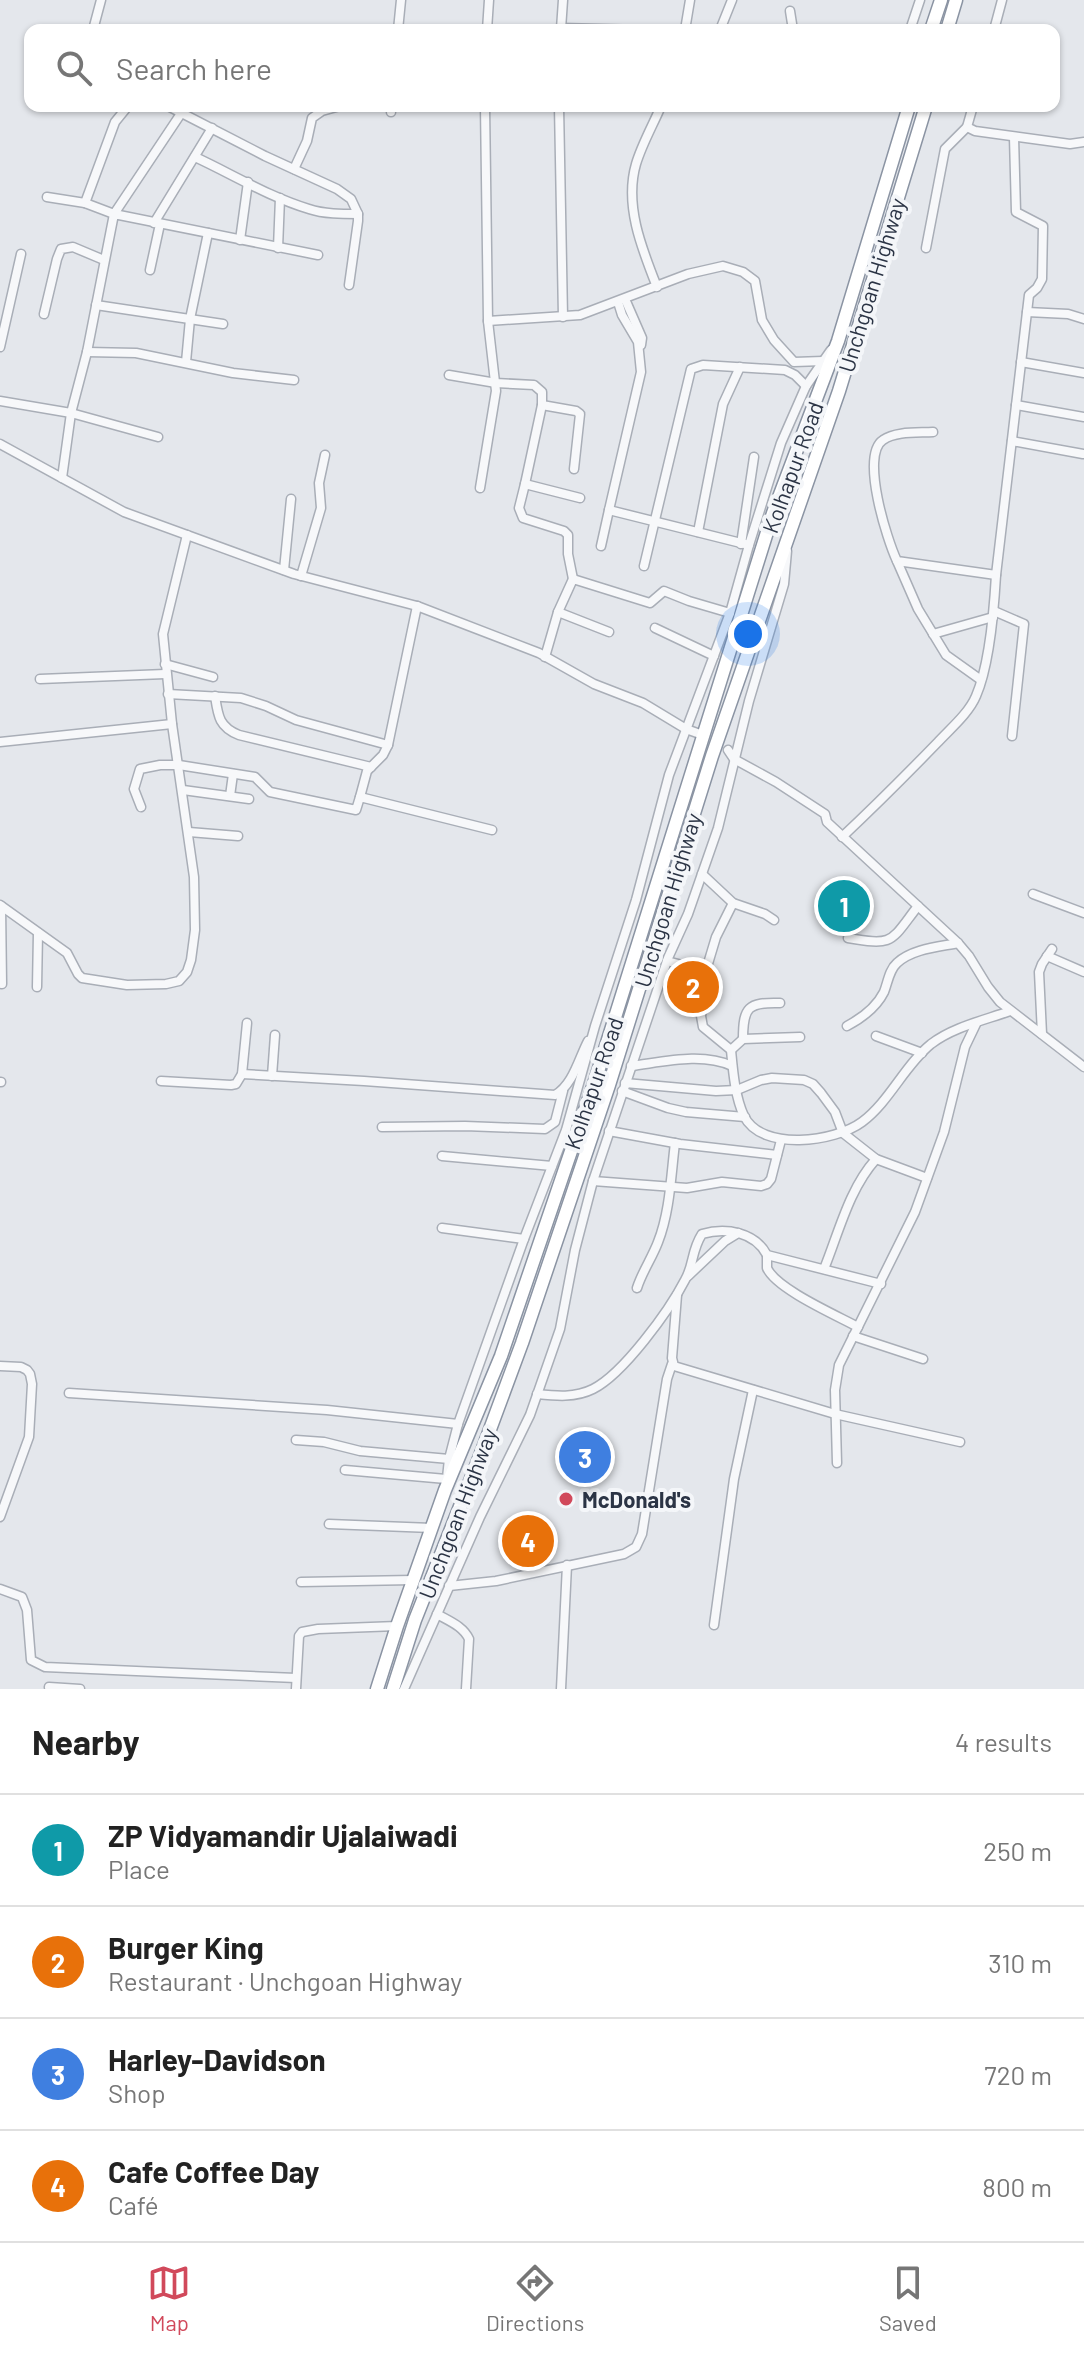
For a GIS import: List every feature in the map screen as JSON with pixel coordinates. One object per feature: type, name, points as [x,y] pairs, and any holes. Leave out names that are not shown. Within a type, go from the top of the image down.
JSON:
[{"type":"highway","points":[[933,24],[941,0]]},
{"type":"highway","points":[[949,24],[956,0]]},
{"type":"highway","name":"Kolhapur Road","points":[[377,1689],[446,1484],[501,1356],[600,1064],[773,513],[838,341],[907,112]]},
{"type":"highway","name":"Unchgoan Highway","points":[[393,1689],[415,1620],[522,1343],[617,1061],[712,756],[839,391],[924,112]]},
{"type":"street","points":[[95,24],[101,0]]},
{"type":"street","points":[[399,24],[401,0]]},
{"type":"street","points":[[487,24],[489,0]]},
{"type":"street","points":[[561,24],[563,0]]},
{"type":"street","points":[[686,24],[690,0]]},
{"type":"street","points":[[722,24],[732,0]]},
{"type":"street","points":[[912,24],[920,0]]},
{"type":"street","points":[[996,24],[1002,0]]},
{"type":"street","points":[[790,11],[792,24]]},
{"type":"street","points":[[85,203],[115,122],[123,112]]},
{"type":"street","points":[[62,478],[71,413],[87,352],[114,214],[182,112],[337,189],[351,199],[358,214],[349,285]]},
{"type":"street","points":[[294,169],[307,141],[312,118],[321,112]]},
{"type":"street","points":[[480,488],[496,383],[488,321],[485,112]]},
{"type":"street","points":[[559,112],[563,317]]},
{"type":"street","points":[[657,287],[646,261],[631,200],[636,166],[658,112]]},
{"type":"street","points":[[926,248],[945,149],[967,127],[971,112]]},
{"type":"street","points":[[967,127],[1014,137],[1070,144],[1084,142]]},
{"type":"street","points":[[150,270],[157,223],[212,128]]},
{"type":"street","points":[[842,837],[950,730],[975,699],[981,680],[994,614],[1029,295],[1042,279],[1043,226],[1016,212],[1014,137]]},
{"type":"street","points":[[195,157],[310,210],[358,214]]},
{"type":"street","points":[[240,240],[248,182]]},
{"type":"street","points":[[47,197],[85,203],[114,214],[318,255]]},
{"type":"street","points":[[278,248],[280,198]]},
{"type":"street","points":[[186,362],[190,319],[208,233]]},
{"type":"street","points":[[44,314],[61,249],[73,247],[104,260]]},
{"type":"street","points":[[0,347],[21,254]]},
{"type":"street","points":[[488,321],[580,315],[688,274],[723,266],[743,272],[755,281],[762,320],[808,382]]},
{"type":"street","points":[[601,546],[641,380],[642,338],[622,300]]},
{"type":"street","points":[[96,305],[223,324]]},
{"type":"street","points":[[1027,312],[1068,314],[1084,319]]},
{"type":"street","points":[[745,545],[781,443],[808,382],[838,341]]},
{"type":"street","points":[[87,352],[136,353],[233,373],[294,380]]},
{"type":"street","points":[[794,362],[823,361]]},
{"type":"street","points":[[1021,362],[1084,373]]},
{"type":"street","points":[[644,566],[691,369],[703,365],[785,370],[808,382]]},
{"type":"street","points":[[698,532],[723,404],[740,367]]},
{"type":"street","points":[[449,375],[496,383],[529,384],[538,386],[542,392],[542,405],[519,508],[520,514],[529,521],[564,531],[568,535],[573,579],[558,612],[545,657]]},
{"type":"street","points":[[0,401],[71,413],[158,437]]},
{"type":"street","points":[[542,405],[580,414],[574,469]]},
{"type":"street","points":[[1016,405],[1084,417]]},
{"type":"street","points":[[933,432],[894,436],[881,441],[875,450],[877,502],[897,561],[918,609],[946,655],[981,680]]},
{"type":"street","points":[[1012,441],[1083,454]]},
{"type":"street","points":[[0,444],[124,512],[301,576],[417,606],[545,657],[594,684],[643,703],[700,734]]},
{"type":"street","points":[[301,576],[321,508],[319,483],[325,455]]},
{"type":"street","points":[[345,1470],[446,1484],[458,1424],[571,1116],[595,1026],[636,900],[669,775],[730,613],[745,545],[754,457]]},
{"type":"street","points":[[525,484],[580,498]]},
{"type":"street","points":[[284,570],[291,499]]},
{"type":"street","points":[[609,510],[745,545]]},
{"type":"street","points":[[404,1689],[518,1442],[560,1329],[593,1181],[667,961],[688,914],[718,828],[734,759],[784,584],[789,534]]},
{"type":"street","points":[[0,906],[67,953],[82,978],[127,985],[166,984],[179,981],[187,972],[195,930],[194,877],[168,694],[163,634],[187,535]]},
{"type":"street","points":[[897,561],[996,575]]},
{"type":"street","points":[[573,579],[650,603],[664,591],[730,613]]},
{"type":"street","points":[[141,807],[134,789],[140,769],[179,765],[255,777],[270,792],[356,810],[364,778],[388,745],[417,606]]},
{"type":"street","points":[[558,612],[609,632]]},
{"type":"street","points":[[933,634],[994,614],[1024,624],[1012,736]]},
{"type":"street","points":[[655,628],[714,656]]},
{"type":"street","points":[[40,679],[165,669],[213,677]]},
{"type":"street","points":[[168,694],[241,698],[388,745]]},
{"type":"street","points":[[215,696],[218,719],[228,731],[371,767]]},
{"type":"street","points":[[0,742],[172,724]]},
{"type":"street","points":[[728,750],[734,759],[825,814],[827,822],[842,837],[958,943],[988,987],[1010,1011],[1084,1067]]},
{"type":"street","points":[[230,796],[233,774]]},
{"type":"street","points":[[183,790],[249,799]]},
{"type":"street","points":[[360,797],[492,830]]},
{"type":"street","points":[[189,832],[238,836]]},
{"type":"street","points":[[702,874],[733,903],[774,920]]},
{"type":"street","points":[[1033,894],[1084,913]]},
{"type":"street","points":[[733,903],[716,937],[707,967],[701,1016],[703,1027],[731,1050],[745,1117],[765,1134],[781,1140],[805,1140],[843,1133],[873,1113],[932,1043],[1010,1011]]},
{"type":"street","points":[[0,906],[2,984]]},
{"type":"street","points":[[848,938],[879,942],[890,940],[918,906]]},
{"type":"street","points":[[37,987],[38,933]]},
{"type":"street","points":[[847,1026],[875,1005],[898,962],[913,953],[958,943]]},
{"type":"street","points":[[1042,1034],[1039,972],[1050,953],[1084,972]]},
{"type":"street","points":[[667,961],[697,969]]},
{"type":"street","points":[[743,1039],[745,1013],[753,1005],[780,1003]]},
{"type":"street","points":[[161,1081],[231,1085],[240,1081],[247,1023]]},
{"type":"street","points":[[837,1463],[836,1378],[853,1336],[915,1212],[944,1132],[965,1047],[976,1024]]},
{"type":"street","points":[[382,1127],[545,1129],[552,1126],[563,1091],[595,1026]]},
{"type":"street","points":[[272,1076],[275,1035]]},
{"type":"street","points":[[876,1036],[922,1053]]},
{"type":"street","points":[[731,1050],[743,1039],[800,1037]]},
{"type":"street","points":[[631,1066],[696,1059],[732,1066]]},
{"type":"street","points":[[242,1074],[555,1095],[563,1091]]},
{"type":"street","points":[[624,1087],[737,1090],[772,1078],[804,1080],[813,1084],[835,1112],[843,1133],[876,1159],[927,1178]]},
{"type":"street","points":[[624,1087],[668,1108],[745,1117]]},
{"type":"street","points":[[609,1131],[675,1143],[777,1155]]},
{"type":"street","points":[[593,1181],[669,1187],[701,1187],[711,1182],[761,1186],[771,1179],[781,1140]]},
{"type":"street","points":[[637,1288],[644,1268],[658,1245],[675,1143]]},
{"type":"street","points":[[442,1156],[552,1166]]},
{"type":"street","points":[[824,1269],[856,1186],[876,1159]]},
{"type":"street","points":[[442,1228],[524,1239]]},
{"type":"street","points":[[537,1394],[578,1394],[608,1380],[657,1323],[688,1276],[716,1248],[738,1233]]},
{"type":"street","points":[[688,1276],[694,1247],[702,1234],[738,1233],[753,1238],[762,1246],[767,1255],[767,1268],[776,1279],[793,1292],[858,1327]]},
{"type":"street","points":[[767,1255],[881,1284]]},
{"type":"street","points":[[449,1586],[496,1581],[624,1554],[636,1547],[642,1534],[672,1364],[677,1294]]},
{"type":"street","points":[[853,1336],[923,1359]]},
{"type":"street","points":[[672,1364],[835,1414],[960,1442]]},
{"type":"street","points":[[0,1366],[27,1370],[32,1384],[29,1437],[0,1517]]},
{"type":"street","points":[[714,1625],[734,1479],[753,1390]]},
{"type":"street","points":[[69,1393],[327,1410],[458,1424]]},
{"type":"street","points":[[296,1440],[324,1442],[360,1451],[449,1459]]},
{"type":"street","points":[[329,1524],[432,1528]]},
{"type":"street","points":[[561,1689],[567,1565]]},
{"type":"street","points":[[301,1582],[413,1580]]},
{"type":"street","points":[[0,1589],[22,1597],[27,1610],[31,1660],[45,1667],[296,1685],[307,1689]]},
{"type":"street","points":[[437,1614],[457,1625],[469,1639],[466,1689]]},
{"type":"street","points":[[296,1685],[299,1636],[302,1632],[397,1626]]},
{"type":"street","points":[[49,1687],[80,1689]]},
{"type":"place","name":"ZP Vidyamandir Ujalaiwadi","points":[[844,906]]},
{"type":"place","name":"Burger King","points":[[693,987]]},
{"type":"place","name":"Harley-Davidson","points":[[585,1457]]},
{"type":"place","name":"McDonald's","points":[[566,1499]]},
{"type":"place","name":"Cafe Coffee Day","points":[[528,1541]]}]
